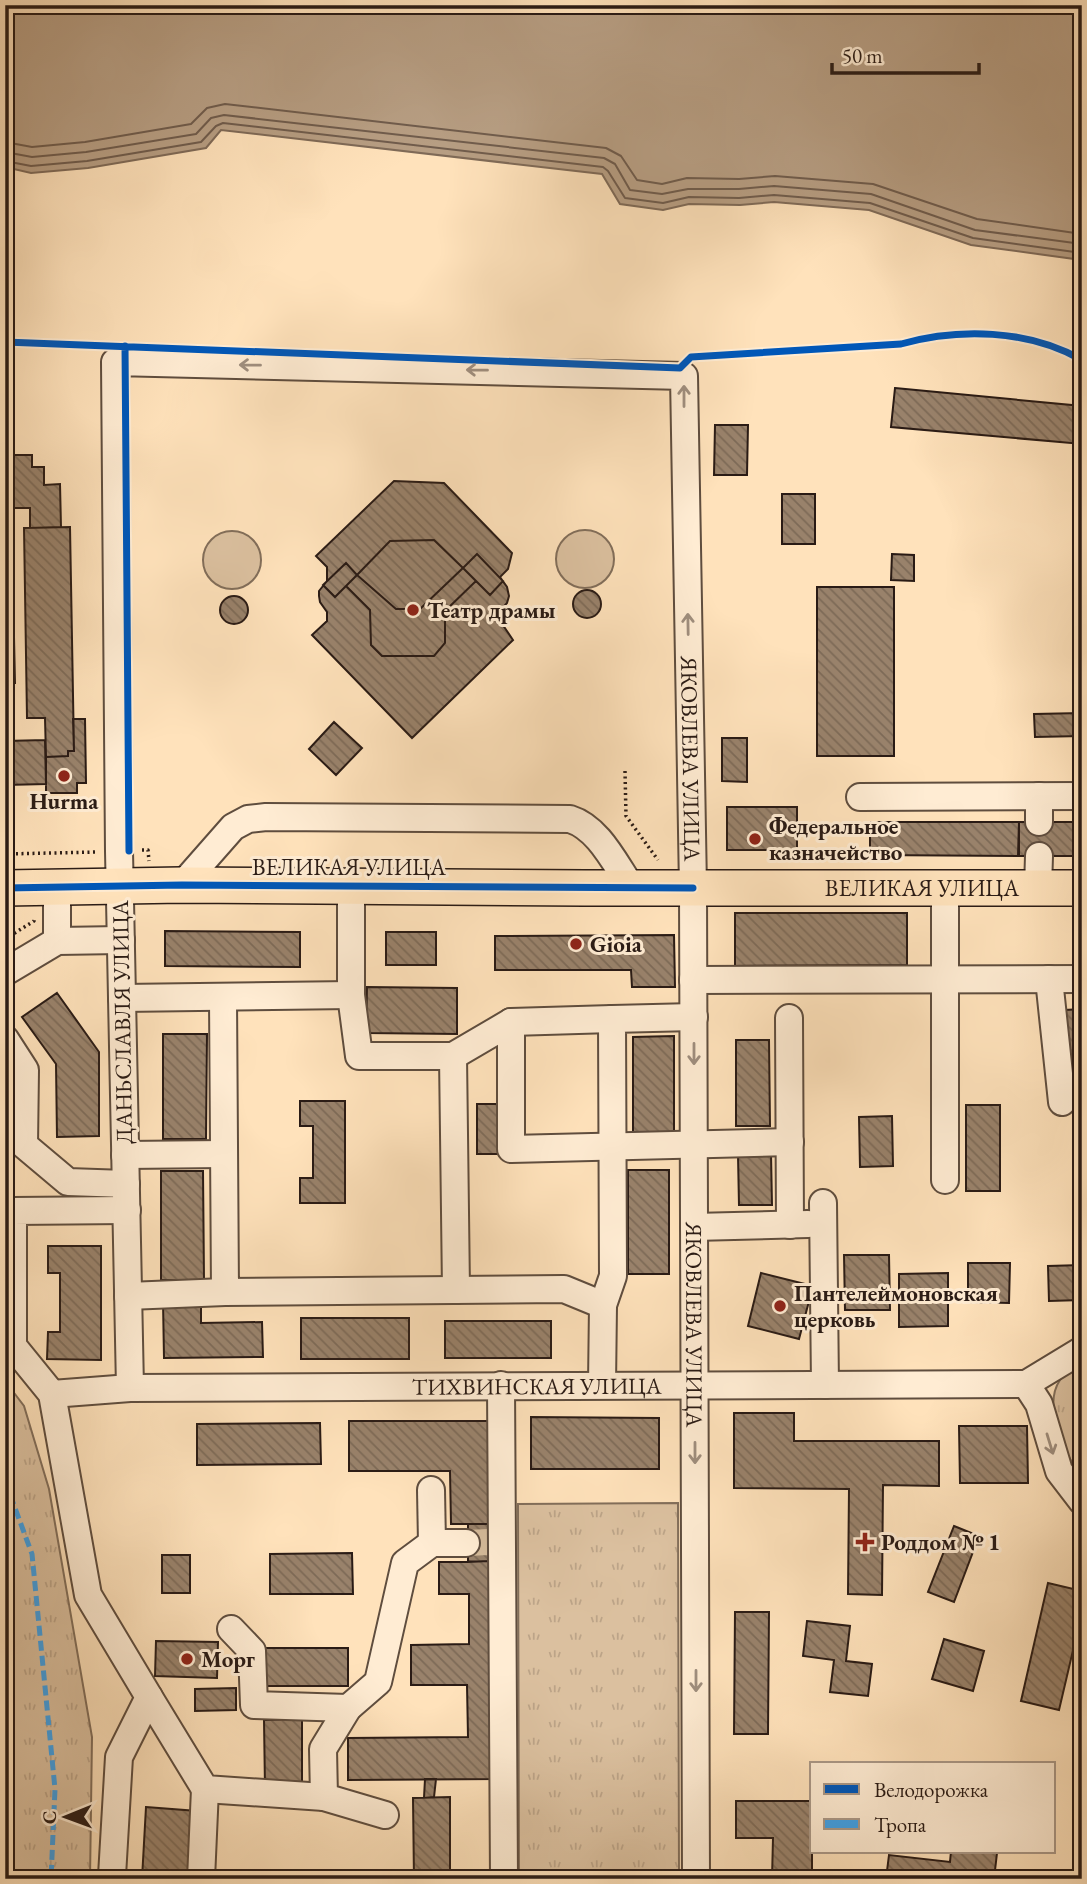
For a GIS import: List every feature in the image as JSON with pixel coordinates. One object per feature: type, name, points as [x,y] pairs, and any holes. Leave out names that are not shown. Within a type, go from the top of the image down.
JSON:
[{"type":"main road","name":"ВЕЛИКАЯ УЛИЦА","points":[[5,888],[46,898],[120,886],[182,885],[945,888],[1038,872],[1082,888]]},
{"type":"street","name":"ДАНЬСЛАВЛЯ УЛИЦА","points":[[115,362],[119,851],[130,1388]]},
{"type":"street","name":"ЯКОВЛЕВА УЛИЦА","points":[[115,362],[684,376],[662,888],[693,980],[696,1879]]},
{"type":"street","points":[[860,797],[1039,809],[1082,796]]},
{"type":"street","points":[[182,885],[233,827],[248,819],[570,818],[585,825],[662,888]]},
{"type":"street","points":[[351,887],[351,995],[359,1056],[453,1056],[510,1022],[694,1017]]},
{"type":"street","points":[[945,888],[945,1180]]},
{"type":"street","points":[[46,898],[57,941]]},
{"type":"street","points":[[5,972],[57,941],[121,940]]},
{"type":"street","points":[[1049,979],[1062,1102]]},
{"type":"street","points":[[693,980],[1082,979]]},
{"type":"street","points":[[122,998],[351,995]]},
{"type":"street","points":[[223,998],[225,1292]]},
{"type":"street","points":[[789,1018],[790,1225]]},
{"type":"street","points":[[602,1385],[603,1306],[613,1276],[612,1019]]},
{"type":"street","points":[[510,1022],[511,1149],[790,1142]]},
{"type":"street","points":[[5,1039],[25,1070],[24,1145],[68,1182],[126,1184]]},
{"type":"street","points":[[453,1056],[456,1290]]},
{"type":"street","points":[[125,1155],[224,1154]]},
{"type":"street","points":[[127,1210],[13,1211],[13,1346],[52,1394],[88,1594],[205,1789],[201,1879]]},
{"type":"street","points":[[694,1227],[790,1225],[823,1214],[825,1385]]},
{"type":"street","points":[[128,1296],[225,1292],[564,1289],[603,1306]]},
{"type":"street","name":"ТИХВИНСКАЯ УЛИЦА","points":[[52,1394],[130,1388],[1026,1384],[1082,1350]]},
{"type":"street","points":[[1026,1384],[1039,1404],[1059,1471],[1082,1501]]},
{"type":"street","points":[[501,1385],[486,1542],[504,1879]]},
{"type":"street","points":[[431,1490],[432,1543]]},
{"type":"street","points":[[324,1797],[323,1749],[348,1708],[378,1682],[405,1563],[432,1543],[486,1542]]},
{"type":"street","points":[[231,1629],[252,1651],[254,1705],[348,1708]]},
{"type":"street","points":[[112,1876],[119,1757],[149,1697]]},
{"type":"street","points":[[205,1789],[324,1797],[384,1815]]},
{"type":"path","points":[[625,771],[626,816],[660,862],[662,888]]},
{"type":"path","points":[[5,854],[119,851]]},
{"type":"path","points":[[5,939],[34,920],[46,898]]},
{"type":"green space","points":[[579,530],[591,530],[606,538],[614,553],[614,565],[606,580],[591,588],[579,588],[564,580],[556,565],[556,553],[564,538]]},
{"type":"green space","points":[[226,531],[238,531],[253,539],[261,554],[261,566],[253,581],[238,589],[226,589],[211,581],[203,566],[203,554],[211,539]]},
{"type":"green space","points":[[1082,1364],[1082,1477],[1063,1444],[1053,1403],[1060,1380]]},
{"type":"green space","points":[[5,1381],[24,1406],[49,1489],[92,1737],[90,1879],[5,1879]]},
{"type":"green space","points":[[678,1503],[679,1879],[519,1879],[518,1504]]},
{"type":"water","points":[[5,5],[1082,5],[1082,260],[971,245],[869,210],[774,202],[740,205],[689,204],[663,210],[620,204],[602,174],[221,130],[206,148],[88,168],[31,173],[5,167]]},
{"type":"building","points":[[895,388],[1082,406],[1082,444],[891,427]]},
{"type":"building","points":[[715,425],[748,425],[747,475],[714,475]]},
{"type":"building","points":[[5,455],[32,455],[32,467],[44,467],[44,485],[60,484],[61,527],[30,528],[30,508],[5,508]]},
{"type":"building","name":"Театр драмы","points":[[394,481],[444,483],[512,553],[508,569],[500,577],[509,596],[507,603],[496,615],[513,640],[412,738],[312,635],[327,621],[327,612],[320,602],[319,591],[327,581],[327,567],[316,556]]},
{"type":"building","points":[[782,494],[815,494],[815,544],[782,544]]},
{"type":"building","points":[[70,527],[74,751],[68,751],[68,756],[46,757],[45,718],[27,718],[24,528]]},
{"type":"building","points":[[434,540],[463,568],[420,609],[396,609],[357,575],[390,541]]},
{"type":"building","points":[[477,554],[503,581],[490,595],[463,568]]},
{"type":"building","points":[[892,554],[914,555],[914,581],[891,580]]},
{"type":"building","points":[[346,563],[357,575],[335,597],[323,585]]},
{"type":"building","points":[[463,568],[476,581],[445,611],[445,643],[434,656],[382,656],[371,645],[370,610],[346,586],[357,575],[396,609],[420,609]]},
{"type":"building","points":[[817,587],[894,587],[894,756],[817,756]]},
{"type":"building","points":[[587,590],[597,594],[601,604],[597,614],[587,618],[577,614],[573,604],[577,594]]},
{"type":"building","points":[[5,591],[13,591],[15,683],[5,683]]},
{"type":"building","points":[[234,596],[244,600],[248,610],[244,620],[234,624],[224,620],[220,610],[224,600]]},
{"type":"building","points":[[1082,713],[1082,736],[1035,737],[1034,714]]},
{"type":"building","points":[[73,719],[85,719],[86,783],[77,783],[77,793],[46,793],[46,757],[68,756],[68,751],[74,751]]},
{"type":"building","points":[[334,722],[362,748],[336,775],[309,749]]},
{"type":"building","points":[[722,738],[747,738],[747,782],[722,781]]},
{"type":"building","points":[[45,740],[46,784],[5,785],[5,741]]},
{"type":"building","points":[[727,807],[797,807],[797,850],[727,850]]},
{"type":"building","points":[[870,822],[1019,822],[1019,856],[870,855]]},
{"type":"building","points":[[1019,822],[1082,822],[1082,856],[1018,856]]},
{"type":"building","points":[[735,913],[907,913],[907,965],[735,966]]},
{"type":"building","points":[[165,931],[300,932],[300,967],[165,966]]},
{"type":"building","points":[[386,932],[436,932],[436,965],[386,965]]},
{"type":"building","points":[[674,935],[675,987],[632,987],[631,970],[495,970],[495,936]]},
{"type":"building","points":[[367,987],[457,988],[457,1034],[366,1033]]},
{"type":"building","points":[[57,993],[99,1052],[99,1136],[57,1137],[56,1064],[22,1017]]},
{"type":"building","points":[[1082,1009],[1082,1111],[1074,1111],[1065,1010]]},
{"type":"building","points":[[163,1034],[207,1034],[206,1139],[163,1139]]},
{"type":"building","points":[[674,1036],[674,1134],[633,1135],[633,1037]]},
{"type":"building","points":[[736,1040],[769,1040],[770,1126],[736,1126]]},
{"type":"building","points":[[300,1101],[345,1101],[345,1203],[300,1203],[300,1178],[313,1178],[313,1126],[300,1126]]},
{"type":"building","points":[[477,1104],[499,1104],[498,1154],[477,1154]]},
{"type":"building","points":[[966,1105],[1000,1105],[1000,1191],[966,1191]]},
{"type":"building","points":[[892,1116],[893,1166],[860,1167],[859,1117]]},
{"type":"building","points":[[771,1154],[772,1205],[739,1205],[738,1155]]},
{"type":"building","points":[[628,1170],[669,1170],[669,1274],[628,1274]]},
{"type":"building","points":[[161,1171],[203,1171],[204,1280],[161,1280]]},
{"type":"building","points":[[48,1246],[101,1246],[101,1360],[47,1359],[48,1332],[60,1332],[60,1273],[48,1273]]},
{"type":"building","points":[[844,1255],[889,1255],[890,1310],[845,1310]]},
{"type":"building","points":[[968,1263],[1010,1263],[1009,1303],[968,1302]]},
{"type":"building","points":[[1082,1265],[1082,1300],[1049,1301],[1048,1266]]},
{"type":"building","name":"Пантелеймоновская церковь","points":[[761,1273],[813,1286],[799,1339],[748,1326]]},
{"type":"building","points":[[948,1273],[948,1326],[899,1327],[899,1274]]},
{"type":"building","points":[[163,1301],[201,1301],[201,1323],[262,1322],[263,1357],[164,1358]]},
{"type":"building","points":[[301,1318],[409,1318],[409,1359],[301,1359]]},
{"type":"building","points":[[445,1321],[551,1321],[551,1358],[445,1358]]},
{"type":"building","name":"Роддом № 1","points":[[734,1413],[794,1413],[794,1441],[939,1441],[939,1486],[883,1485],[882,1595],[848,1594],[849,1489],[734,1488]]},
{"type":"building","points":[[531,1417],[659,1418],[659,1469],[531,1469]]},
{"type":"building","points":[[349,1421],[492,1421],[492,1524],[451,1524],[450,1471],[349,1471]]},
{"type":"building","points":[[320,1423],[321,1464],[197,1465],[197,1424]]},
{"type":"building","points":[[959,1426],[1027,1426],[1028,1483],[960,1483]]},
{"type":"building","points":[[468,1524],[489,1524],[488,1561],[468,1562]]},
{"type":"building","points":[[954,1526],[979,1536],[954,1602],[928,1592]]},
{"type":"building","points":[[352,1553],[353,1594],[270,1594],[270,1554]]},
{"type":"building","points":[[162,1555],[190,1555],[190,1593],[162,1593]]},
{"type":"building","points":[[498,1561],[499,1779],[348,1780],[348,1738],[468,1737],[467,1685],[411,1685],[411,1645],[469,1644],[469,1594],[439,1594],[439,1562]]},
{"type":"building","points":[[1048,1583],[1082,1591],[1082,1612],[1059,1710],[1021,1701]]},
{"type":"building","points":[[735,1612],[769,1612],[768,1734],[734,1734]]},
{"type":"building","points":[[807,1621],[850,1626],[846,1661],[872,1664],[868,1696],[830,1692],[834,1660],[803,1656]]},
{"type":"building","points":[[944,1639],[984,1651],[973,1691],[932,1679]]},
{"type":"building","name":"Морг","points":[[156,1641],[218,1642],[217,1678],[155,1676]]},
{"type":"building","points":[[265,1648],[348,1648],[348,1686],[265,1686]]},
{"type":"building","name":"Морг","points":[[236,1688],[236,1710],[195,1711],[195,1689]]},
{"type":"building","points":[[302,1719],[302,1787],[265,1788],[264,1720]]},
{"type":"building","points":[[425,1779],[436,1779],[434,1797],[424,1798]]},
{"type":"building","points":[[450,1797],[450,1879],[414,1879],[413,1798]]},
{"type":"building","points":[[736,1801],[810,1801],[812,1879],[772,1879],[773,1838],[736,1838]]},
{"type":"building","points":[[146,1807],[197,1811],[192,1879],[142,1879]]},
{"type":"building","points":[[951,1853],[997,1853],[994,1879],[886,1879],[889,1855],[950,1862]]},
{"type":"tunnel","points":[[466,1543],[489,1542]]},
{"type":"marked path","points":[[5,1481],[32,1554],[55,1789],[51,1879]]},
{"type":"cycle path","points":[[5,342],[680,368],[691,357],[901,344],[946,335],[993,334],[1039,342],[1082,360]]},
{"type":"cycle path","points":[[125,346],[129,851]]},
{"type":"cycle path","points":[[5,888],[182,885],[693,888]]},
{"type":"place","name":"Театр драмы","points":[[413,610]]},
{"type":"place","name":"Hurma","points":[[64,776]]},
{"type":"place","name":"Федеральное казначейство","points":[[755,839]]},
{"type":"place","name":"Gioia","points":[[576,944]]},
{"type":"place","name":"Пантелеймоновская церковь","points":[[780,1306]]},
{"type":"place","name":"Роддом № 1","points":[[865,1542]]},
{"type":"place","name":"Морг","points":[[187,1659]]}]
